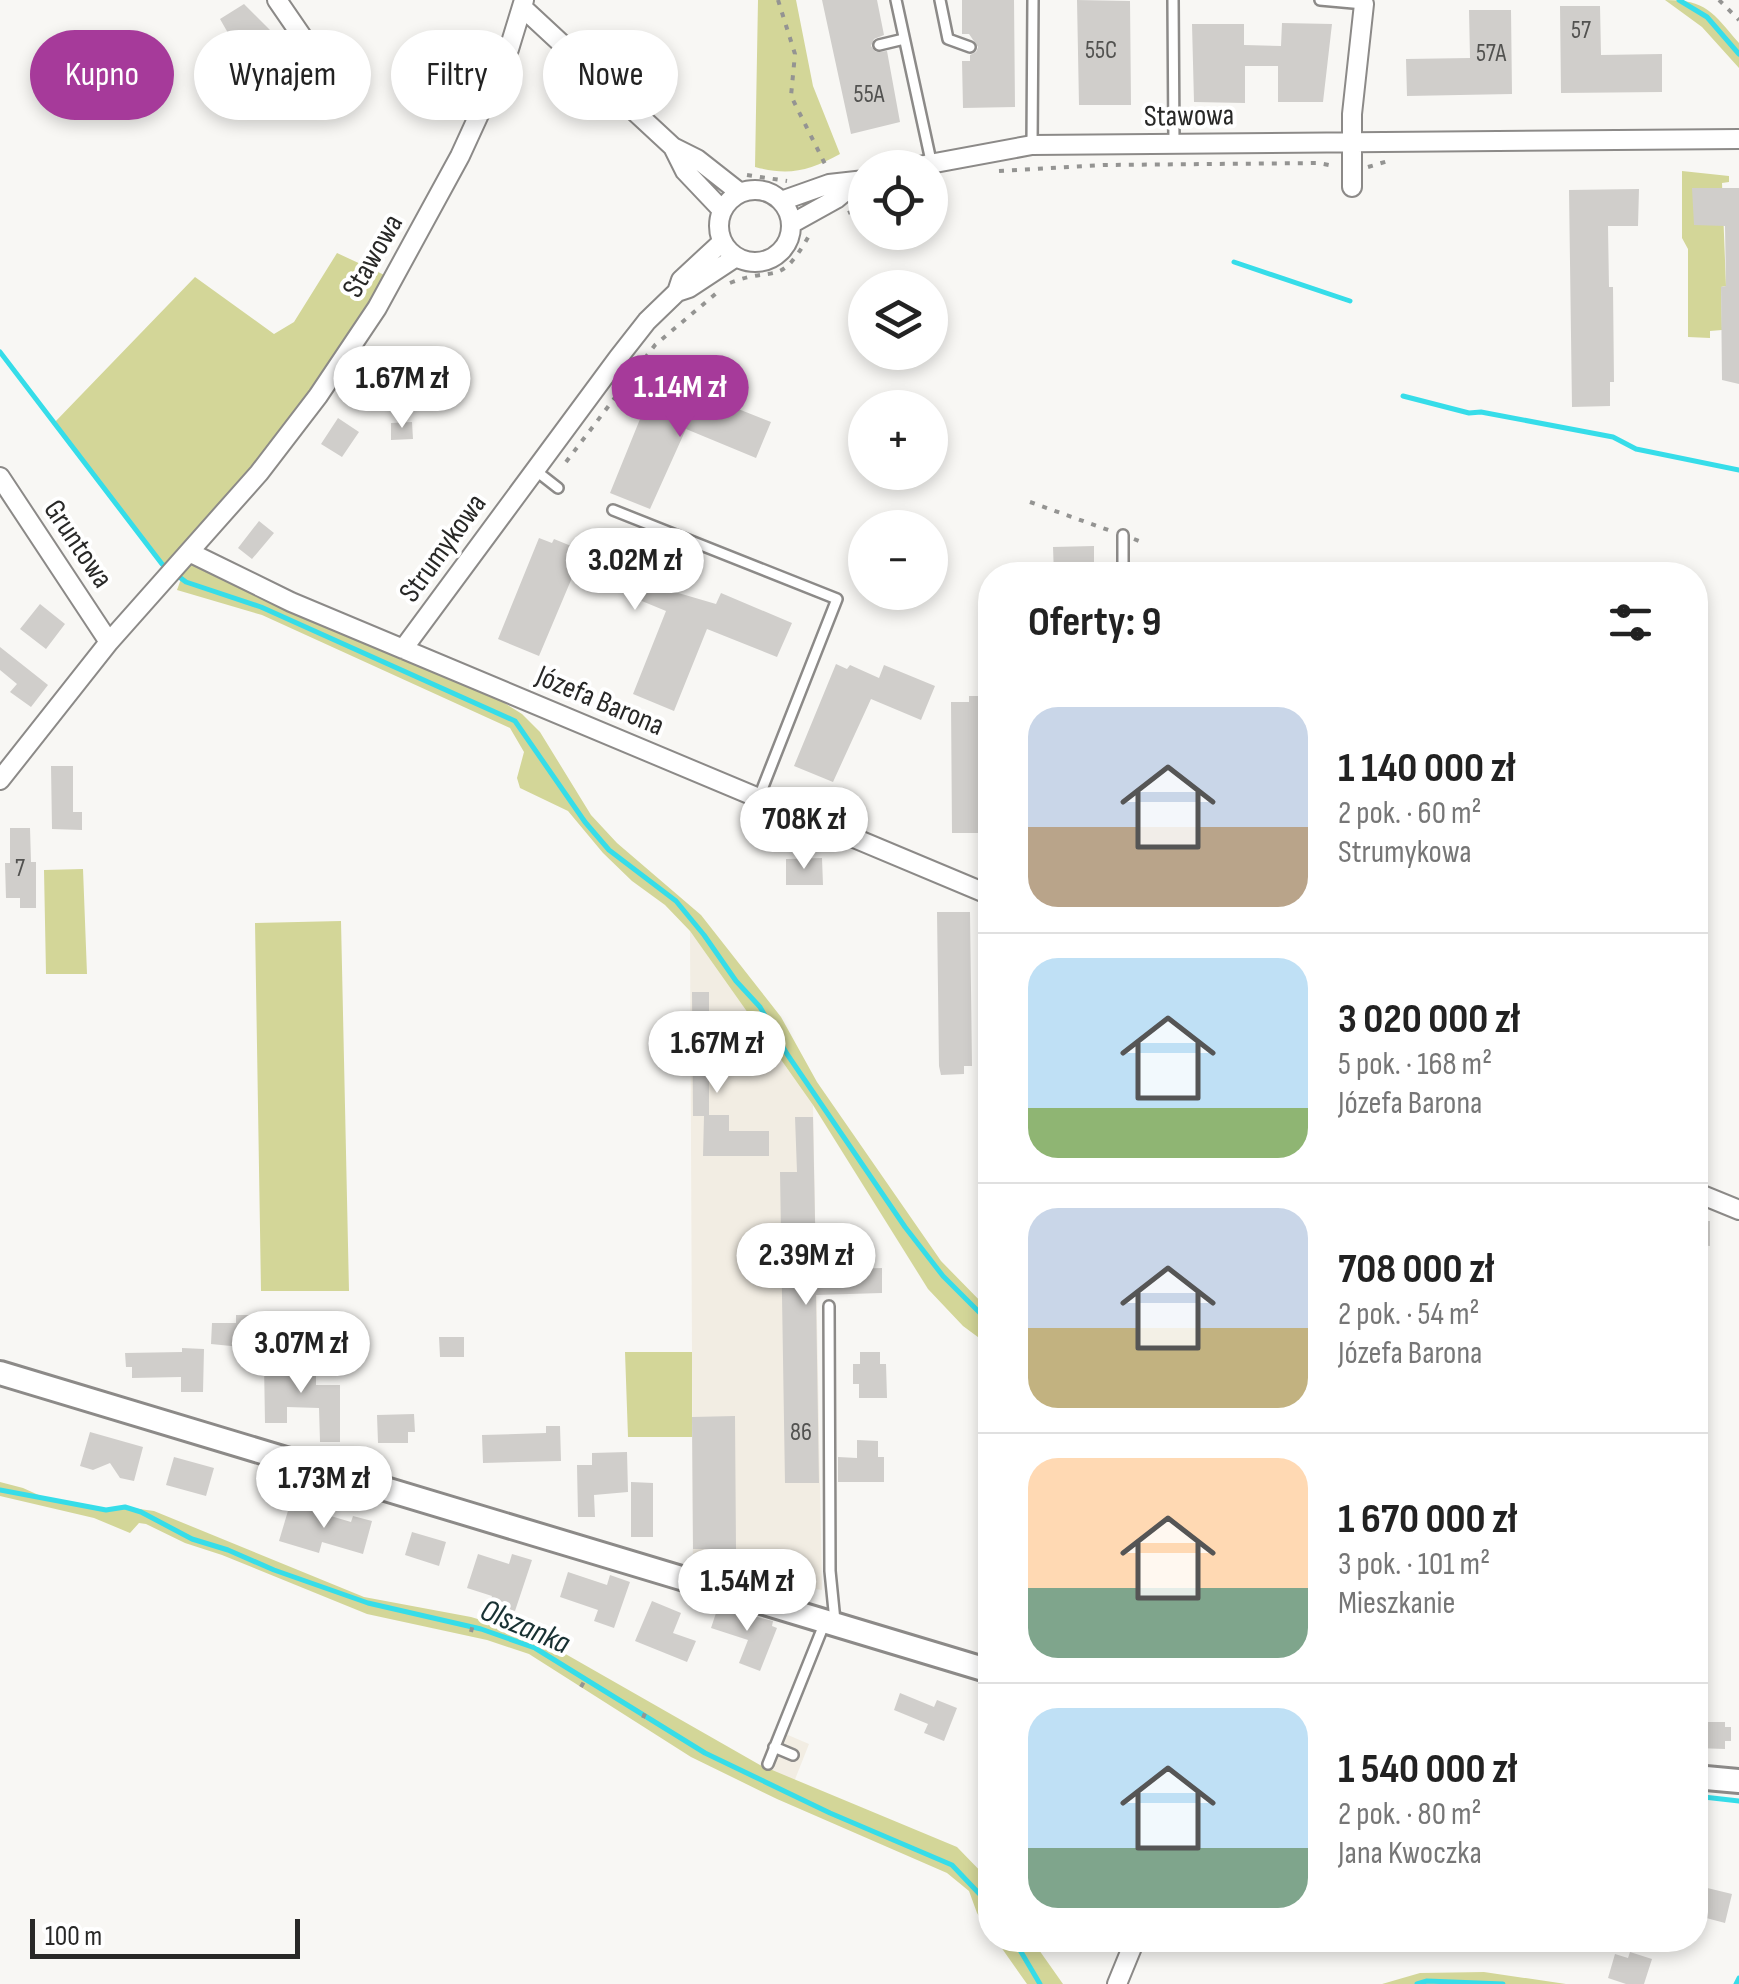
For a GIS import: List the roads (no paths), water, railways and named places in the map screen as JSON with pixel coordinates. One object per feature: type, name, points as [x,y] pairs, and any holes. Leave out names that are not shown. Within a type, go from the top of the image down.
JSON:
[{"type":"street","points":[[277,0],[298,30]]},
{"type":"street","name":"Stawowa","points":[[0,780],[109,642],[260,473],[318,396],[377,308],[460,156],[508,49],[523,4],[673,147],[740,192]]},
{"type":"street","points":[[1352,186],[1364,4]]},
{"type":"street","name":"Stawowa","points":[[948,158],[1032,145],[1739,139]]},
{"type":"street","name":"Stawowa","points":[[673,147],[686,171],[722,210]]},
{"type":"street","points":[[791,224],[781,201],[766,191],[740,192],[722,210],[719,232],[722,242],[736,257],[758,262],[779,253],[786,244],[791,224],[829,184],[848,183]]},
{"type":"street","points":[[781,201],[812,200]]},
{"type":"street","name":"Strumykowa","points":[[677,292],[681,280],[722,242]]},
{"type":"street","name":"Strumykowa","points":[[404,649],[648,321],[677,292],[736,257]]},
{"type":"street","name":"Gruntowa","points":[[0,477],[109,642]]},
{"type":"street","name":"Józefa Barona","points":[[191,553],[404,649],[978,890]]},
{"type":"street","points":[[1708,1197],[1739,1210]]},
{"type":"street","points":[[0,1372],[978,1667]]},
{"type":"street","points":[[1708,1781],[1739,1781]]},
{"type":"street","points":[[1117,1984],[1130,1952]]},
{"type":"lane","points":[[896,0],[929,150]]},
{"type":"lane","points":[[940,0],[948,39],[970,47]]},
{"type":"lane","points":[[1032,145],[1034,0]]},
{"type":"lane","points":[[1173,0],[1174,143]]},
{"type":"lane","points":[[1320,0],[1364,4]]},
{"type":"lane","points":[[880,45],[904,39]]},
{"type":"lane","points":[[535,470],[554,485]]},
{"type":"lane","points":[[613,510],[836,599],[759,797]]},
{"type":"lane","points":[[1123,536],[1124,562]]},
{"type":"lane","points":[[768,1764],[836,1614],[830,1571],[828,1306]]},
{"type":"lane","points":[[774,1747],[793,1755]]},
{"type":"waterway","points":[[1679,0],[1707,17],[1739,54]]},
{"type":"waterway","points":[[1234,262],[1350,301]]},
{"type":"waterway","points":[[0,352],[162,564],[186,582],[261,607],[515,721],[609,850],[676,901],[704,935],[760,1007],[787,1054],[905,1227],[943,1276],[978,1311]]},
{"type":"waterway","points":[[1403,396],[1469,413],[1613,437],[1636,449],[1739,470]]},
{"type":"waterway","name":"Olszanka","points":[[0,1490],[106,1510],[125,1507],[192,1539],[368,1603],[481,1629],[535,1648],[705,1753],[830,1813],[952,1865],[978,1892]]},
{"type":"waterway","points":[[1708,1797],[1739,1801]]},
{"type":"waterway","name":"Olszanka","points":[[1021,1952],[1040,1984]]},
{"type":"waterway","name":"Olszanka","points":[[1736,1984],[1739,1978]]},
{"type":"waterway","name":"Olszanka","points":[[1417,1984],[1503,1984]]}]
